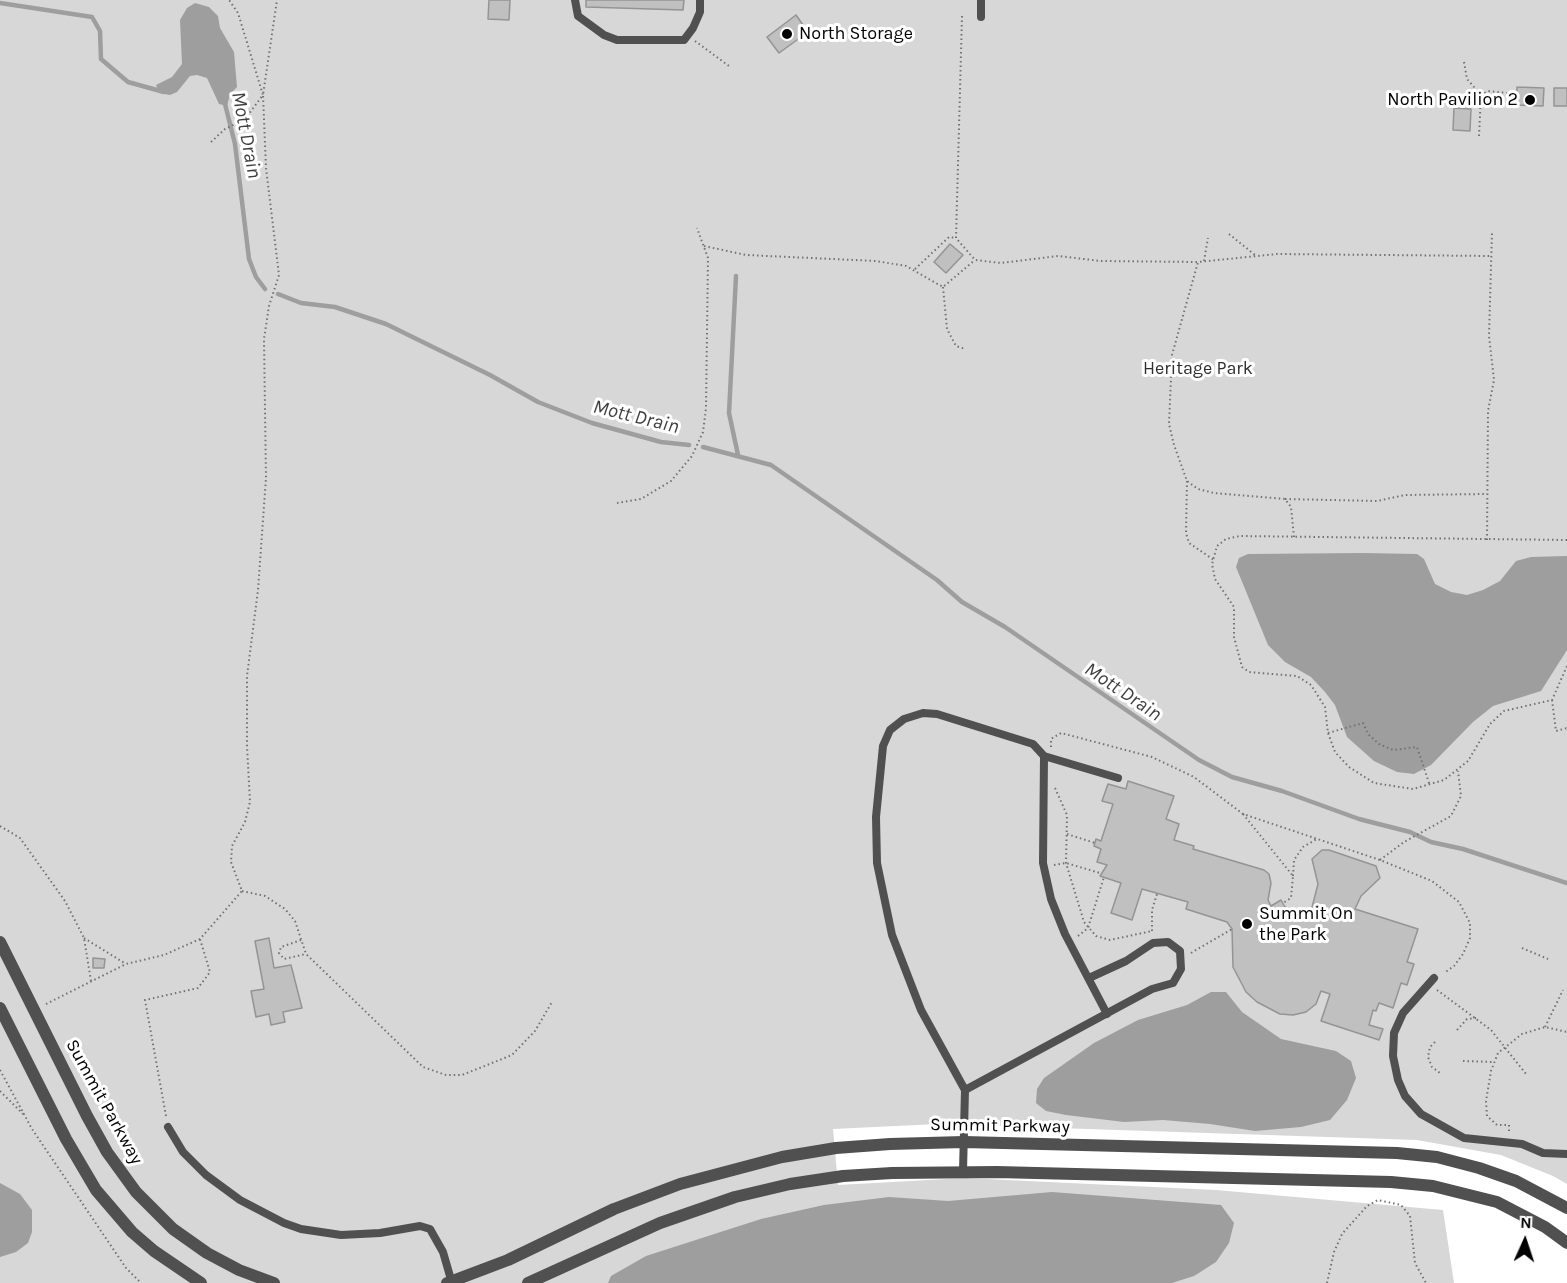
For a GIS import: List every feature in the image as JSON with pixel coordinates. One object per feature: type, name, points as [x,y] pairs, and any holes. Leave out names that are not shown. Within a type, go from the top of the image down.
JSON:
[{"type":"street","name":"Summit Parkway","points":[[0,942],[87,1116],[107,1152],[136,1192],[173,1229],[207,1253],[239,1270],[274,1283]]},
{"type":"street","points":[[0,1008],[66,1139],[96,1190],[140,1238],[201,1283]]},
{"type":"street","name":"Summit Parkway","points":[[450,1282],[508,1260],[636,1200],[725,1170],[836,1148],[964,1142],[1396,1153],[1437,1157],[1479,1168],[1516,1181],[1567,1208]]},
{"type":"street","points":[[528,1283],[660,1223],[735,1197],[790,1184],[843,1176],[963,1171],[1391,1182],[1432,1186],[1497,1202],[1537,1222],[1567,1243]]},
{"type":"lane","points":[[574,0],[578,15],[604,35],[617,40],[684,40],[700,12],[700,0]]},
{"type":"lane","points":[[981,0],[981,17]]},
{"type":"lane","points":[[963,1171],[965,1090],[921,1010],[892,935],[883,898],[877,863],[876,817],[882,746],[890,730],[904,719],[923,713],[937,714],[1033,744],[1048,757],[1118,778]]},
{"type":"lane","points":[[1048,757],[1043,863],[1052,899],[1065,934],[1107,1014]]},
{"type":"lane","points":[[965,1090],[1152,989],[1173,983],[1181,969],[1180,951],[1168,942],[1153,943],[1126,961],[1089,978]]},
{"type":"lane","points":[[1430,981],[1403,1013],[1394,1033],[1393,1056],[1398,1080],[1406,1096],[1421,1114],[1464,1138],[1522,1144],[1543,1153],[1567,1154]]},
{"type":"lane","points":[[168,1127],[183,1152],[206,1175],[240,1200],[284,1223],[301,1229],[341,1235],[380,1233],[420,1226],[430,1229],[443,1252],[450,1282]]},
{"type":"path","points":[[229,0],[238,13],[263,95]]},
{"type":"path","points":[[242,891],[235,876],[231,854],[250,802],[247,676],[258,590],[266,478],[264,339],[269,306],[279,275],[266,168],[263,95],[277,0]]},
{"type":"path","points":[[956,238],[962,16]]},
{"type":"path","points":[[688,34],[729,66]]},
{"type":"path","points":[[1464,62],[1467,79],[1481,95],[1479,136]]},
{"type":"path","points":[[1481,95],[1488,91],[1517,94]]},
{"type":"path","points":[[211,142],[225,129],[245,119],[263,95]]},
{"type":"path","points":[[617,503],[641,499],[671,481],[692,456],[703,432],[708,258],[697,228]]},
{"type":"path","points":[[1487,540],[1488,411],[1494,380],[1489,336],[1492,232]]},
{"type":"path","points":[[1229,234],[1256,256]]},
{"type":"path","points":[[915,269],[949,237],[956,238],[975,260],[1002,263],[1058,256],[1101,261],[1198,262],[1277,254],[1490,256]]},
{"type":"path","points":[[1204,261],[1208,238]]},
{"type":"path","points":[[704,246],[746,255],[876,261],[915,269],[943,287]]},
{"type":"path","points":[[943,287],[975,260]]},
{"type":"path","points":[[1198,262],[1172,355],[1169,424],[1187,482],[1186,533],[1189,543],[1214,560]]},
{"type":"path","points":[[943,287],[947,329],[956,346],[965,349]]},
{"type":"path","points":[[1187,482],[1198,489],[1214,493],[1285,498],[1377,501],[1405,495],[1487,494]]},
{"type":"path","points":[[1285,498],[1291,507],[1294,537]]},
{"type":"path","points":[[1552,700],[1504,711],[1490,724],[1479,747],[1458,771],[1430,786],[1413,789],[1374,783],[1349,767],[1335,752],[1328,733],[1325,708],[1311,685],[1298,676],[1249,672],[1242,667],[1234,637],[1234,607],[1215,579],[1214,560],[1217,546],[1226,539],[1240,536],[1567,540]]},
{"type":"path","points":[[1567,666],[1552,700],[1556,731],[1567,728]]},
{"type":"path","points":[[1328,733],[1363,723],[1368,734],[1379,744],[1393,750],[1417,747],[1430,786]]},
{"type":"path","points":[[1048,757],[1051,739],[1061,733],[1152,757],[1194,777],[1243,814],[1293,876]]},
{"type":"path","points":[[1380,860],[1404,842],[1451,816],[1461,796],[1458,771]]},
{"type":"path","points":[[1054,787],[1067,815],[1066,863],[1088,928],[1096,936],[1110,940],[1152,931],[1152,910],[1156,894]]},
{"type":"path","points":[[1243,814],[1380,860],[1432,881],[1446,890],[1466,910],[1470,923],[1470,938],[1463,954],[1454,966],[1430,981],[1491,1030],[1526,1074]]},
{"type":"path","points":[[0,826],[20,838],[65,901],[84,938],[91,981]]},
{"type":"path","points":[[1067,834],[1095,843]]},
{"type":"path","points":[[1283,903],[1291,898],[1294,860],[1304,847],[1317,839]]},
{"type":"path","points":[[1066,863],[1100,873]]},
{"type":"path","points":[[1078,936],[1088,928],[1104,877]]},
{"type":"path","points":[[41,1006],[126,964],[164,955],[200,939],[242,891]]},
{"type":"path","points":[[242,891],[265,896],[285,909],[295,921],[306,954],[423,1067],[446,1075],[462,1075],[512,1055],[535,1031],[552,1002]]},
{"type":"path","points":[[1191,953],[1232,929]]},
{"type":"path","points":[[1140,939],[1147,932]]},
{"type":"path","points":[[84,938],[126,964]]},
{"type":"path","points":[[168,1127],[145,1000],[198,988],[210,972],[200,939]]},
{"type":"path","points":[[301,940],[281,946],[279,953],[284,959],[306,954]]},
{"type":"path","points":[[1187,945],[1191,953],[1191,961]]},
{"type":"path","points":[[1522,948],[1548,959]]},
{"type":"path","points":[[1545,1027],[1563,990]]},
{"type":"path","points":[[1457,1030],[1467,1019],[1477,1018]]},
{"type":"path","points":[[1509,1131],[1509,1125],[1497,1125],[1487,1116],[1486,1101],[1494,1063],[1503,1047],[1522,1034],[1545,1027],[1567,1032]]},
{"type":"path","points":[[1436,1042],[1430,1047],[1428,1057],[1432,1067],[1440,1073]]},
{"type":"path","points":[[1463,1061],[1494,1063]]},
{"type":"path","points":[[0,1070],[25,1116],[126,1268],[141,1283]]},
{"type":"path","points":[[0,1091],[25,1116]]},
{"type":"path","points":[[1327,1283],[1334,1252],[1342,1234],[1367,1206],[1378,1200],[1401,1206],[1410,1216],[1415,1263],[1426,1283]]},
{"type":"green space","name":"Heritage Park","points":[[0,0],[1567,0],[1567,1184],[1501,1155],[1417,1140],[938,1124],[833,1129],[838,1185],[965,1178],[1216,1190],[1443,1210],[1454,1283],[0,1283]]},
{"type":"shaded area","points":[[195,3],[209,7],[218,16],[220,28],[234,52],[237,87],[230,94],[227,106],[219,104],[207,78],[197,75],[190,76],[177,92],[170,95],[159,93],[156,85],[172,77],[182,64],[180,20],[187,8]]},
{"type":"shaded area","points":[[1248,554],[1417,554],[1424,559],[1435,584],[1451,592],[1467,595],[1500,581],[1516,561],[1531,557],[1567,556],[1567,650],[1541,691],[1493,706],[1473,722],[1431,765],[1414,774],[1397,772],[1374,761],[1347,737],[1335,705],[1325,692],[1311,677],[1285,662],[1268,645],[1236,567],[1239,558]]},
{"type":"shaded area","points":[[1211,992],[1226,992],[1242,1012],[1281,1039],[1336,1051],[1351,1061],[1356,1078],[1347,1100],[1330,1120],[1301,1127],[1255,1131],[1163,1120],[1124,1122],[1066,1115],[1046,1111],[1036,1103],[1037,1089],[1044,1078],[1094,1043],[1138,1020],[1187,1005]]},
{"type":"shaded area","points":[[0,1183],[20,1194],[32,1210],[32,1232],[28,1243],[16,1252],[0,1257]]},
{"type":"shaded area","points":[[1052,1192],[1221,1205],[1234,1223],[1229,1243],[1216,1262],[1194,1276],[1172,1283],[608,1283],[611,1276],[646,1256],[761,1219],[824,1205],[889,1197],[948,1201]]},
{"type":"building","points":[[489,0],[510,0],[509,20],[488,19]]},
{"type":"building","points":[[586,0],[684,0],[683,10],[586,7]]},
{"type":"building","name":"North Storage","points":[[796,15],[808,32],[779,53],[767,37]]},
{"type":"building","name":"North Pavilion 2","points":[[1517,87],[1544,88],[1543,106],[1516,105]]},
{"type":"building","points":[[1554,88],[1567,88],[1567,106],[1554,106]]},
{"type":"building","points":[[1454,108],[1471,109],[1470,131],[1453,130]]},
{"type":"building","points":[[950,244],[963,255],[946,273],[934,262]]},
{"type":"building","points":[[1128,781],[1174,796],[1166,819],[1179,824],[1174,840],[1194,846],[1193,849],[1264,870],[1269,874],[1271,883],[1268,900],[1271,906],[1281,900],[1285,907],[1310,915],[1318,884],[1312,859],[1322,850],[1329,850],[1376,866],[1380,878],[1361,896],[1355,909],[1418,929],[1407,962],[1414,964],[1407,985],[1401,983],[1393,1008],[1379,1003],[1376,1011],[1373,1010],[1369,1025],[1383,1029],[1379,1040],[1321,1021],[1330,994],[1321,991],[1316,1004],[1306,1012],[1293,1015],[1280,1014],[1257,1002],[1246,992],[1233,967],[1232,929],[1227,922],[1186,909],[1188,902],[1142,889],[1132,920],[1111,913],[1121,883],[1100,876],[1107,865],[1097,862],[1101,849],[1094,846],[1096,839],[1101,841],[1113,804],[1102,801],[1108,784],[1126,789]]},
{"type":"building","points":[[269,938],[274,968],[291,965],[302,1008],[283,1012],[285,1022],[271,1025],[269,1014],[256,1017],[251,991],[264,989],[255,941]]},
{"type":"building","points":[[93,958],[105,959],[104,968],[93,968]]},
{"type":"waterway","name":"Mott Drain","points":[[0,3],[92,17],[100,31],[101,59],[128,82],[164,92]]},
{"type":"waterway","name":"Mott Drain","points":[[224,100],[235,144],[249,259],[256,277],[265,289]]},
{"type":"waterway","points":[[736,276],[729,413],[738,455]]},
{"type":"waterway","name":"Mott Drain","points":[[278,294],[301,303],[335,307],[386,324],[490,375],[538,402],[592,423],[661,442],[689,445]]},
{"type":"waterway","name":"Mott Drain","points":[[703,447],[771,465],[937,580],[962,602],[1005,627],[1199,760],[1232,777],[1282,791],[1359,819],[1410,832],[1431,842],[1463,849],[1567,883]]},
{"type":"place","name":"North Storage","points":[[787,34]]},
{"type":"place","name":"North Pavilion 2","points":[[1530,100]]},
{"type":"place","name":"Summit On the Park","points":[[1247,924]]}]
